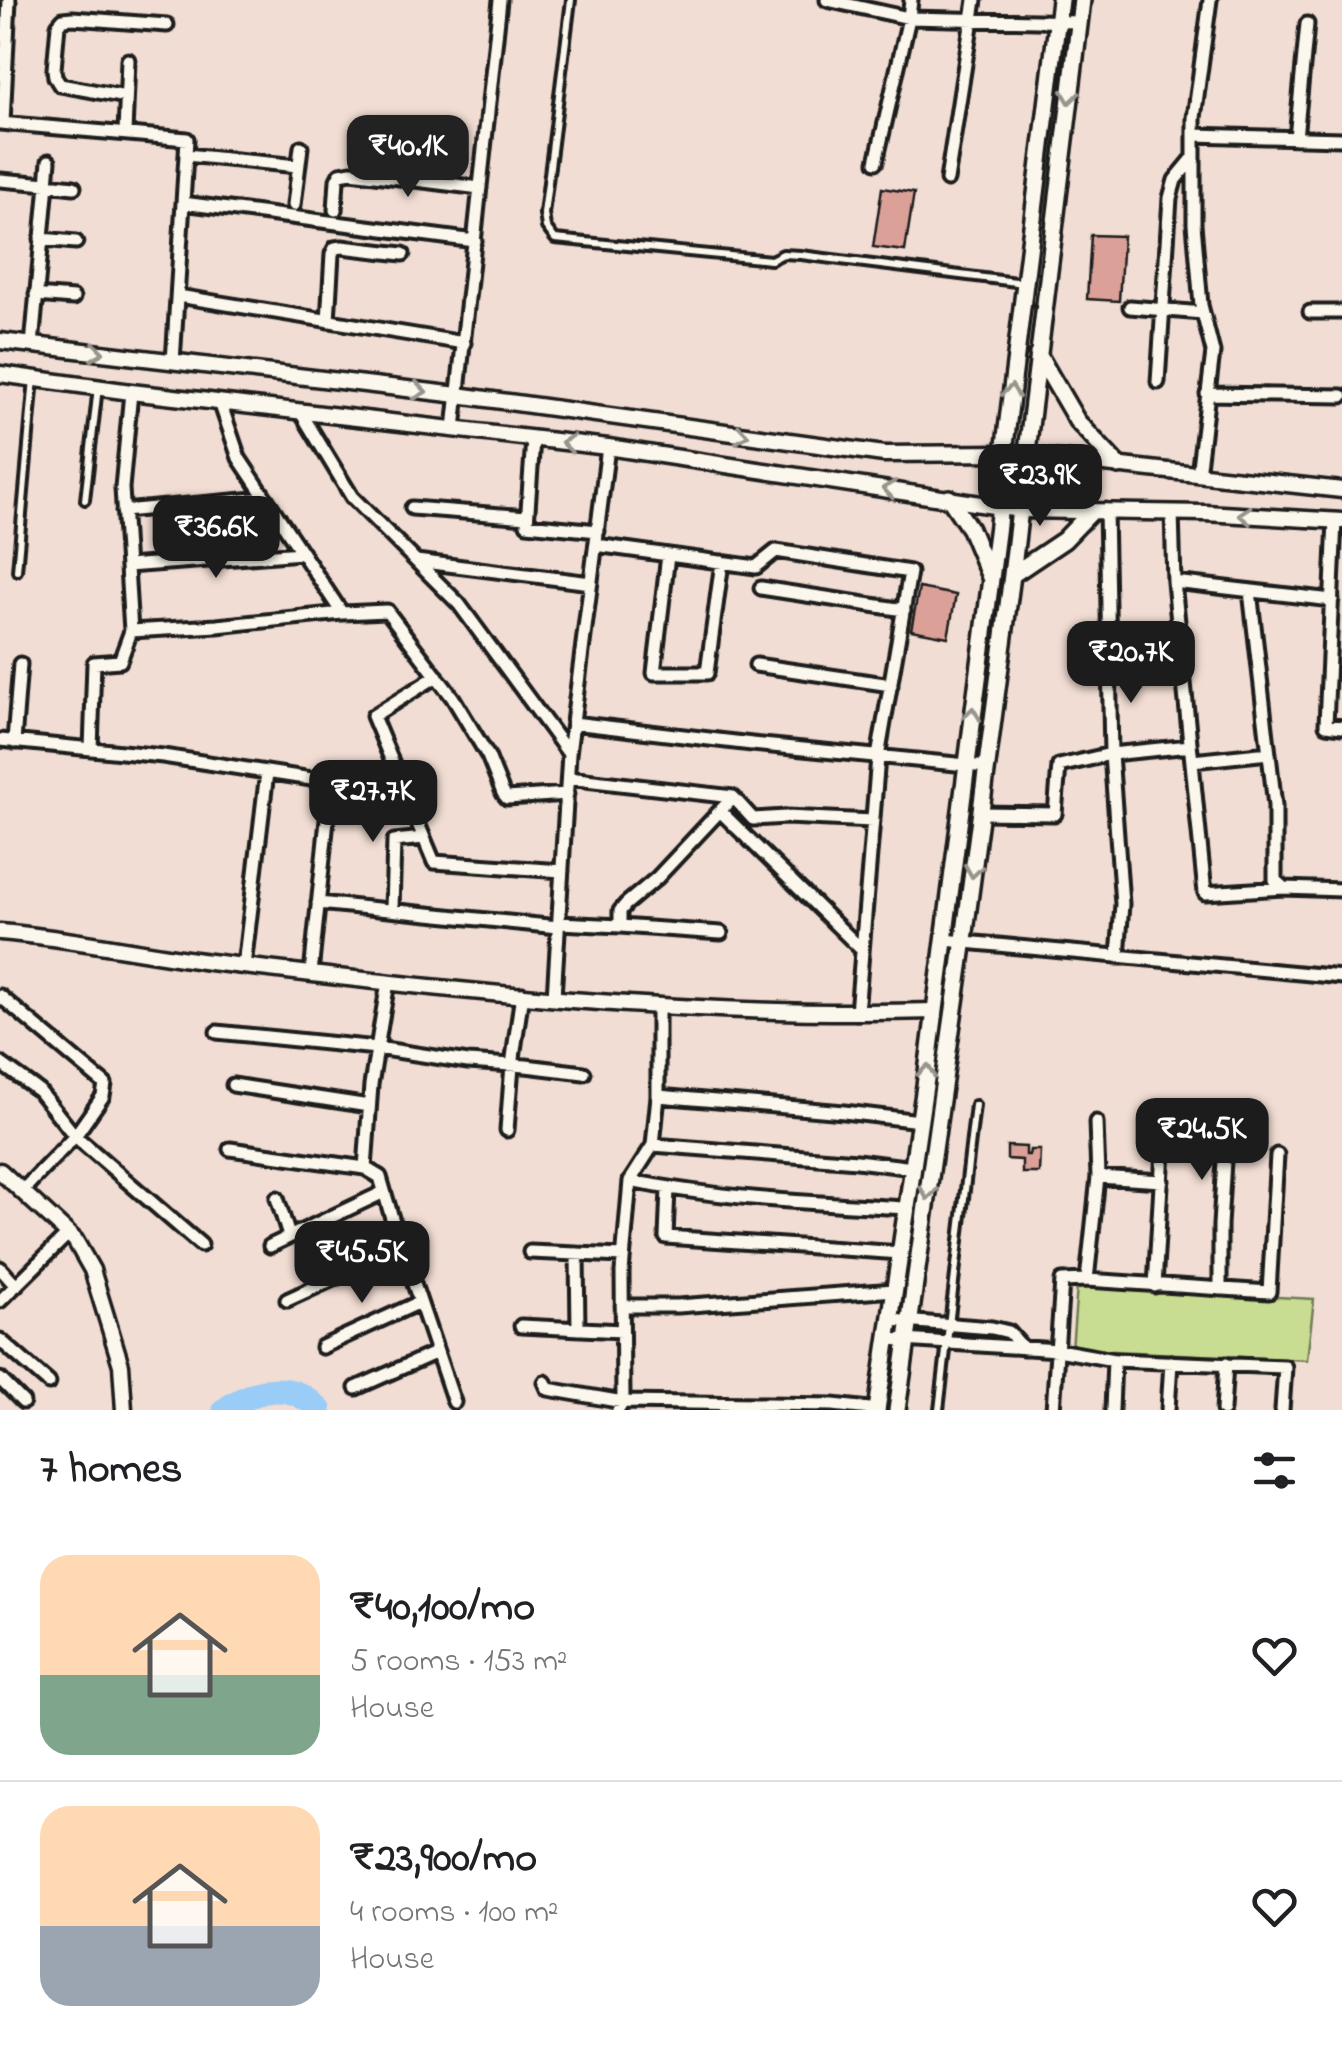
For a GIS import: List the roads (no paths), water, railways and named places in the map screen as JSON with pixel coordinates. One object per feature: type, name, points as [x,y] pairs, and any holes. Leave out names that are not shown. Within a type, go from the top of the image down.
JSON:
[{"type":"main road","points":[[878,1410],[935,1011],[1060,0]]},
{"type":"main road","points":[[897,1410],[987,767],[1082,0]]},
{"type":"main road","points":[[1038,354],[1077,421],[1119,466]]},
{"type":"main road","points":[[949,498],[970,529],[990,578]]},
{"type":"main road","points":[[1012,575],[1064,540],[1099,510]]},
{"type":"street","points":[[9,0],[2,123],[187,139],[174,362]]},
{"type":"street","points":[[454,429],[500,0]]},
{"type":"street","points":[[827,0],[909,18],[1079,22]]},
{"type":"street","points":[[876,162],[911,0]]},
{"type":"street","points":[[947,180],[975,0]]},
{"type":"street","points":[[1198,475],[1212,352],[1203,313],[1194,224],[1194,118],[1210,0]]},
{"type":"street","points":[[126,97],[60,85],[55,76],[58,24],[73,18],[167,25]]},
{"type":"street","points":[[1296,138],[1307,24]]},
{"type":"street","points":[[125,133],[128,60]]},
{"type":"street","points":[[1194,136],[1342,139]]},
{"type":"street","points":[[294,205],[300,147]]},
{"type":"street","points":[[186,155],[298,166]]},
{"type":"street","points":[[1158,382],[1170,198],[1175,180],[1194,157]]},
{"type":"street","points":[[32,345],[49,161]]},
{"type":"street","points":[[334,210],[337,180],[340,174],[351,172],[480,188]]},
{"type":"street","points":[[0,180],[74,187]]},
{"type":"street","points":[[183,204],[474,241]]},
{"type":"street","points":[[41,238],[76,242]]},
{"type":"street","points":[[328,321],[332,254],[336,248],[403,254]]},
{"type":"street","points":[[36,295],[73,298]]},
{"type":"street","points":[[178,296],[464,342]]},
{"type":"street","points":[[1130,307],[1203,313]]},
{"type":"street","points":[[1310,312],[1342,312]]},
{"type":"street","points":[[0,341],[458,395],[884,454],[1004,453],[1342,490]]},
{"type":"street","points":[[0,374],[608,448],[1020,510],[1172,512],[1339,521],[1332,600],[1336,648],[1326,725],[1342,727]]},
{"type":"street","points":[[91,749],[94,663],[120,661],[131,631],[122,488],[130,392]]},
{"type":"street","points":[[1207,394],[1342,396]]},
{"type":"street","points":[[220,402],[239,458],[342,613]]},
{"type":"street","points":[[300,411],[352,497],[459,604],[570,754]]},
{"type":"street","points":[[533,439],[527,524],[598,531]]},
{"type":"street","points":[[554,997],[570,754],[608,448]]},
{"type":"street","points":[[123,511],[266,498]]},
{"type":"street","points":[[412,508],[527,518]]},
{"type":"street","points":[[1099,510],[1122,904],[1118,957]]},
{"type":"street","points":[[1172,512],[1174,582],[1205,892],[1342,890]]},
{"type":"street","points":[[596,545],[756,567],[776,551],[910,572],[878,756],[857,1013]]},
{"type":"street","points":[[126,566],[302,552]]},
{"type":"street","points":[[668,555],[654,673],[707,673],[722,562]]},
{"type":"street","points":[[416,561],[591,583]]},
{"type":"street","points":[[1174,582],[1332,600]]},
{"type":"street","points":[[761,588],[904,610]]},
{"type":"street","points":[[1250,591],[1275,806],[1274,880],[1284,888]]},
{"type":"street","points":[[131,631],[387,611],[453,698],[488,756],[507,798],[567,794]]},
{"type":"street","points":[[20,664],[7,741],[163,756],[332,782],[311,973]]},
{"type":"street","points":[[756,665],[891,685]]},
{"type":"street","points":[[437,676],[373,716],[434,862],[562,871]]},
{"type":"street","points":[[574,723],[987,767]]},
{"type":"street","points":[[980,813],[1055,814],[1059,766],[1111,754],[1190,746]]},
{"type":"street","points":[[1192,761],[1269,753]]},
{"type":"street","points":[[244,966],[267,772]]},
{"type":"street","points":[[568,778],[734,797],[753,819],[873,821]]},
{"type":"street","points":[[620,926],[620,911],[626,904],[657,878],[734,797]]},
{"type":"street","points":[[720,812],[862,950]]},
{"type":"street","points":[[392,909],[394,841],[424,838]]},
{"type":"street","points":[[318,903],[559,925],[721,933]]},
{"type":"street","points":[[0,932],[244,966],[554,997],[857,1013],[935,1011]]},
{"type":"street","points":[[944,940],[1342,977]]},
{"type":"street","points":[[365,1168],[388,982]]},
{"type":"street","points":[[506,1130],[522,994]]},
{"type":"street","points":[[0,996],[106,1084],[104,1096],[75,1136],[22,1191]]},
{"type":"street","points":[[621,1406],[623,1256],[630,1180],[653,1145],[658,1096],[658,1004]]},
{"type":"street","points":[[217,1032],[584,1073]]},
{"type":"street","points":[[0,1062],[39,1092],[75,1136],[201,1245]]},
{"type":"street","points":[[234,1084],[370,1106]]},
{"type":"street","points":[[658,1096],[920,1121]]},
{"type":"street","points":[[1088,1280],[1098,1177],[1096,1122]]},
{"type":"street","points":[[1220,1289],[1225,1144]]},
{"type":"street","points":[[653,1145],[913,1168]]},
{"type":"street","points":[[230,1149],[365,1168],[380,1177],[454,1402]]},
{"type":"street","points":[[1156,1286],[1163,1151]]},
{"type":"street","points":[[1053,1410],[1062,1280],[1269,1292],[1277,1154]]},
{"type":"street","points":[[0,1172],[75,1240],[92,1270],[121,1365],[124,1410]]},
{"type":"street","points":[[1098,1177],[1162,1180]]},
{"type":"street","points":[[630,1180],[668,1188],[804,1202],[907,1208]]},
{"type":"street","points":[[668,1188],[666,1237],[900,1252]]},
{"type":"street","points":[[270,1246],[384,1192]]},
{"type":"street","points":[[277,1198],[289,1236]]},
{"type":"street","points":[[0,1301],[68,1234]]},
{"type":"street","points":[[287,1300],[401,1248]]},
{"type":"street","points":[[530,1252],[623,1256]]},
{"type":"street","points":[[576,1254],[578,1329]]},
{"type":"street","points":[[0,1268],[16,1286]]},
{"type":"street","points":[[622,1306],[678,1306],[895,1290]]},
{"type":"street","points":[[322,1348],[420,1302]]},
{"type":"street","points":[[891,1320],[992,1328],[1010,1332],[1023,1348]]},
{"type":"street","points":[[521,1326],[622,1330]]},
{"type":"street","points":[[888,1339],[1058,1350],[1114,1360],[1284,1367],[1282,1410]]},
{"type":"street","points":[[0,1340],[49,1384]]},
{"type":"street","points":[[356,1388],[437,1352]]},
{"type":"street","points":[[1112,1410],[1114,1360]]},
{"type":"street","points":[[1168,1410],[1171,1362]]},
{"type":"street","points":[[1223,1410],[1226,1364]]},
{"type":"street","points":[[0,1380],[23,1402]]},
{"type":"street","points":[[545,1382],[548,1389],[621,1406],[673,1402],[878,1410]]},
{"type":"street","points":[[673,1402],[686,1410]]},
{"type":"lane","points":[[572,0],[544,214],[546,228],[555,238],[771,260],[784,254],[802,255],[1025,283]]},
{"type":"lane","points":[[17,571],[34,378]]},
{"type":"lane","points":[[85,500],[98,386]]},
{"type":"lane","points":[[938,1410],[974,1105]]},
{"type":"waterway","points":[[225,1410],[249,1396],[274,1390],[297,1394],[319,1410]]}]
